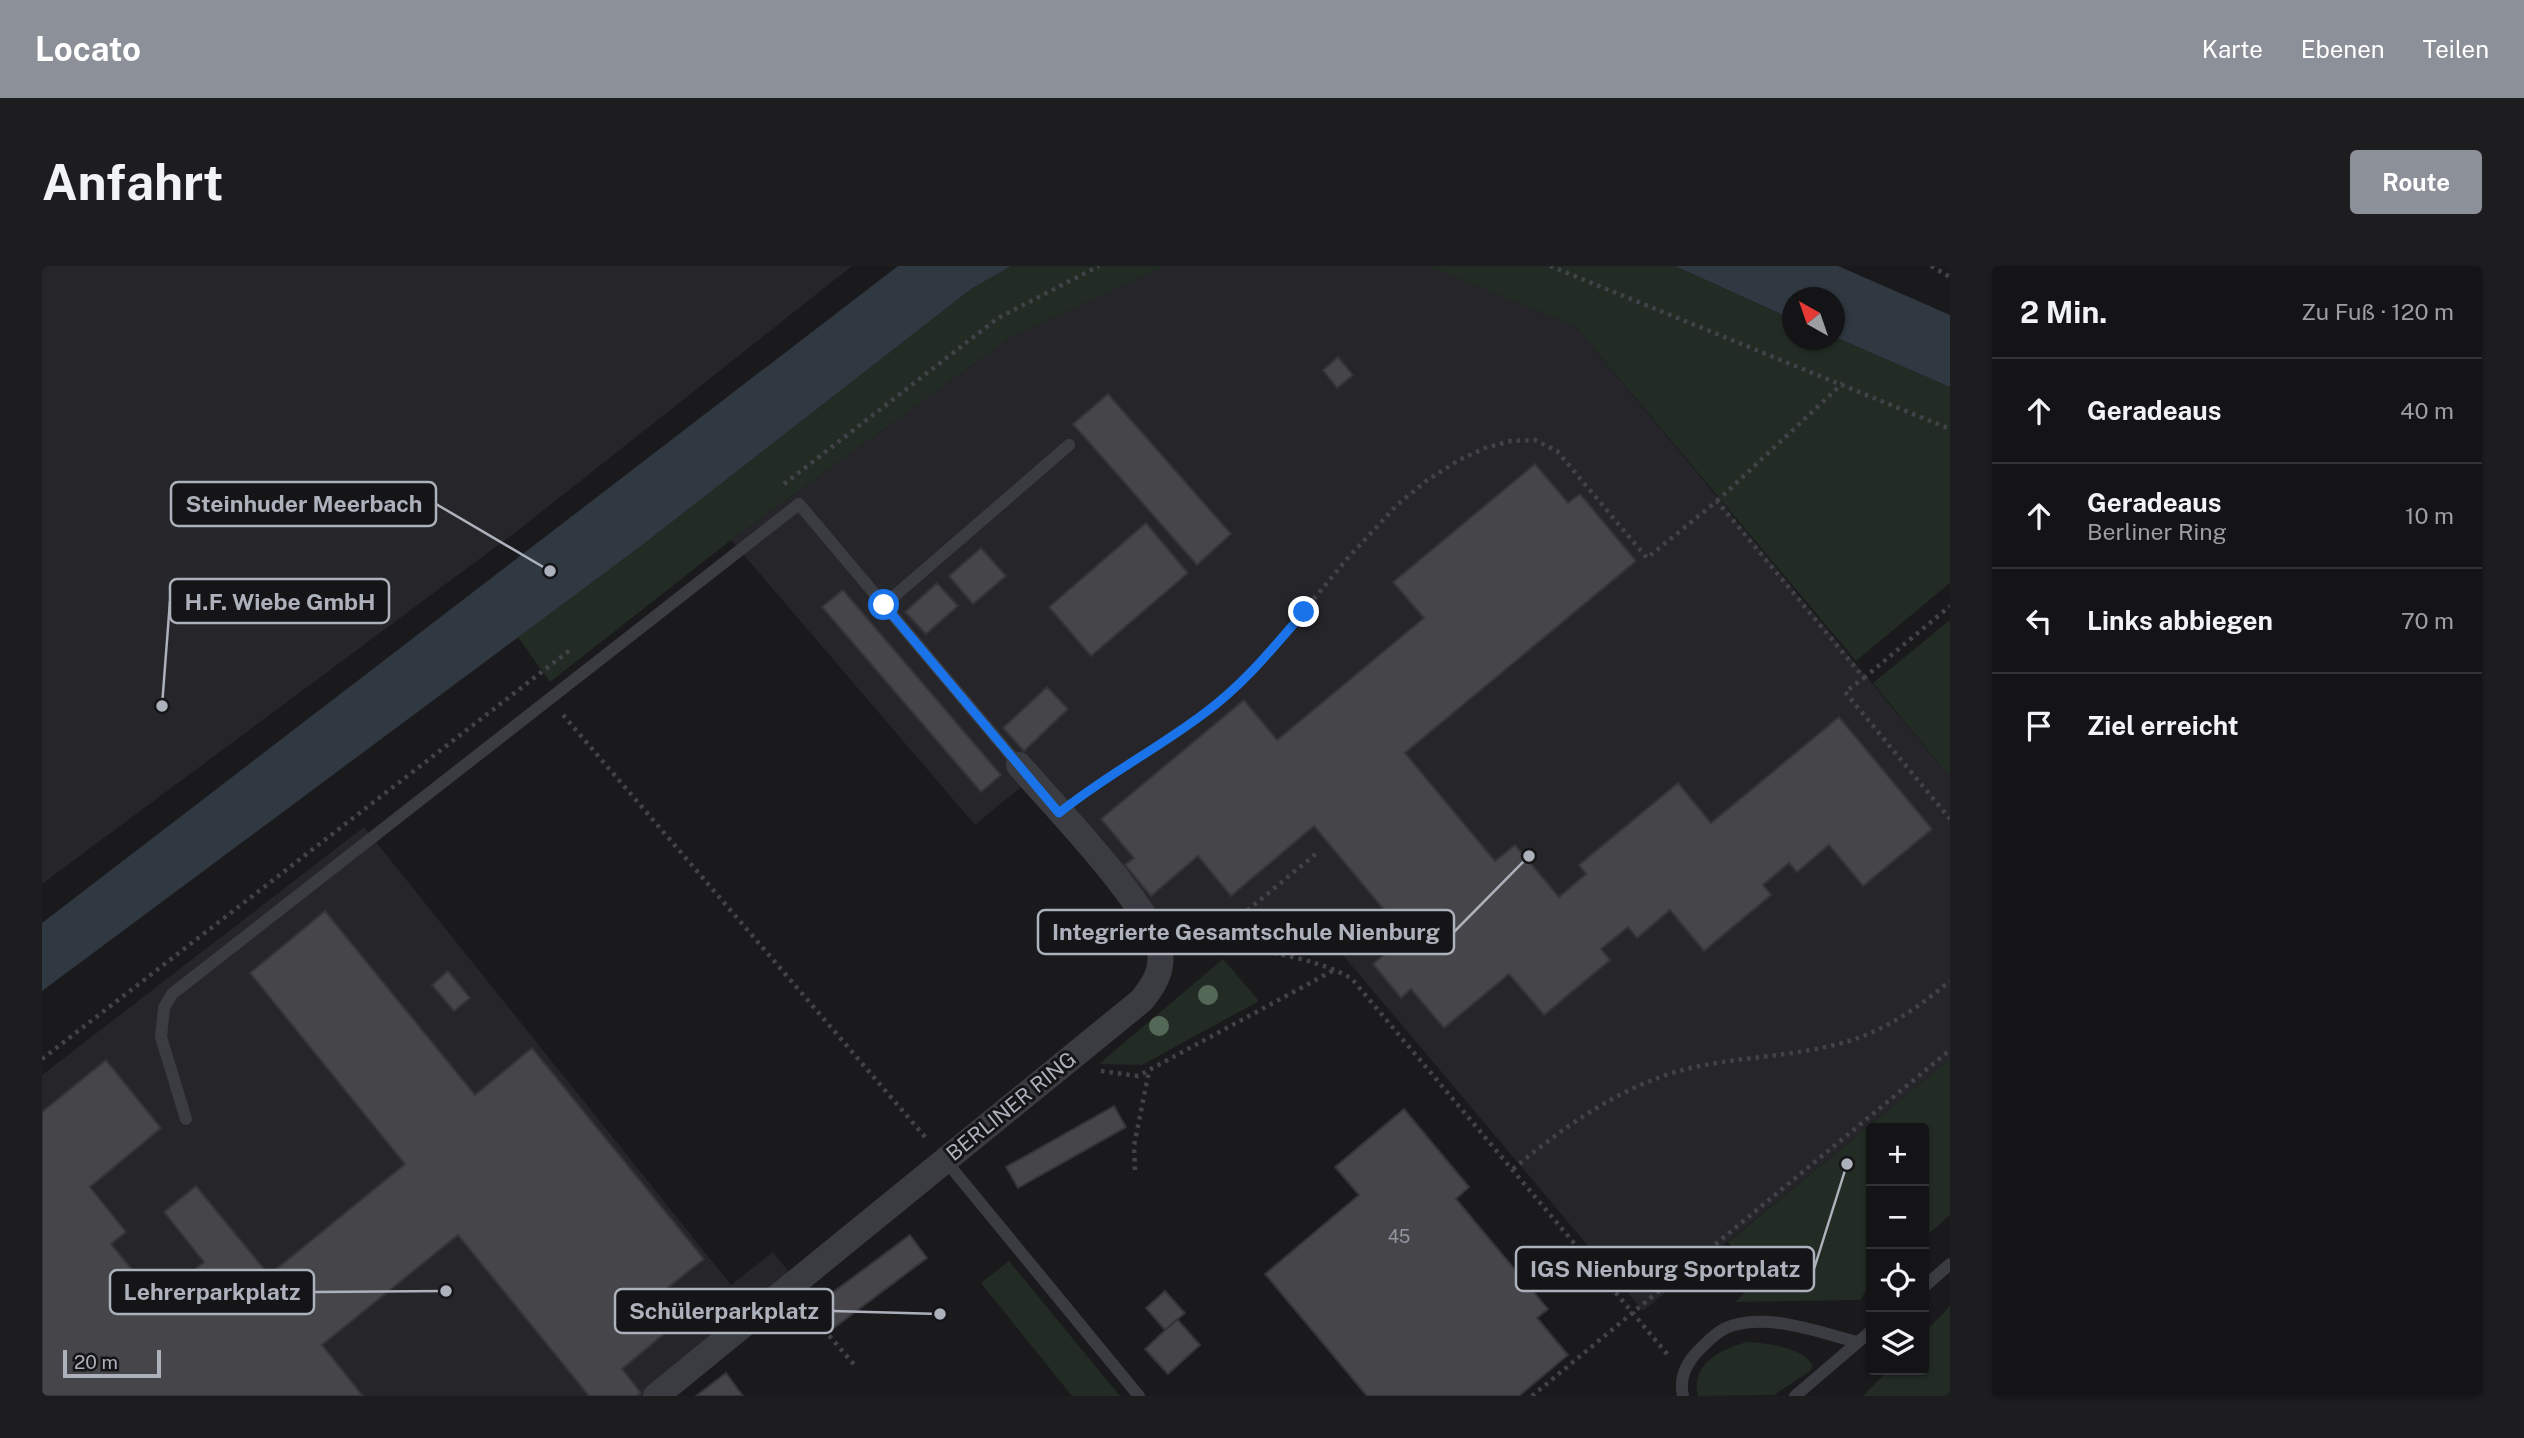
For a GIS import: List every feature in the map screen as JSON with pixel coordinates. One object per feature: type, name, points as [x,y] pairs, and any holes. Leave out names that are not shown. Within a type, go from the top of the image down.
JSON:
[{"type":"street","points":[[1018,765],[1138,905],[1156,935],[1161,955]]},
{"type":"street","name":"BERLINER RING","points":[[656,1396],[1142,1000],[1156,981],[1161,955]]},
{"type":"lane","points":[[884,605],[1069,445]]},
{"type":"lane","points":[[186,1119],[161,1037],[163,1008],[172,994],[799,504],[1018,765]]},
{"type":"lane","points":[[945,1160],[1139,1396]]},
{"type":"lane","points":[[1929,1283],[1950,1264]]},
{"type":"lane","points":[[1683,1396],[1683,1373],[1693,1357],[1710,1339],[1731,1326],[1764,1323],[1795,1326],[1858,1342]]},
{"type":"lane","points":[[1795,1396],[1866,1335]]},
{"type":"path","points":[[1550,266],[1843,383],[1950,429]]},
{"type":"path","points":[[1931,266],[1950,278]]},
{"type":"path","points":[[1059,813],[1089,789],[1206,712],[1252,673],[1347,559],[1397,505],[1459,460],[1510,441],[1535,440],[1557,451],[1647,558],[1717,501],[1843,383]]},
{"type":"path","points":[[1717,501],[1864,678]]},
{"type":"path","points":[[1950,606],[1845,692],[1950,819]]},
{"type":"path","points":[[548,698],[945,1160]]},
{"type":"path","points":[[1208,944],[1318,852]]},
{"type":"path","points":[[1161,955],[1208,944],[1317,962],[1352,979],[1683,1373]]},
{"type":"path","points":[[1062,1065],[1138,1076],[1336,969]]},
{"type":"path","points":[[1512,1169],[1561,1130],[1623,1093],[1670,1074],[1717,1062],[1820,1047],[1874,1032],[1923,1004],[1950,981]]},
{"type":"path","points":[[1532,1396],[1950,1051]]},
{"type":"path","points":[[1135,1170],[1134,1146],[1149,1070]]},
{"type":"path","points":[[789,1289],[857,1368]]},
{"type":"shaded area","points":[[42,266],[852,266],[521,528],[42,884]]},
{"type":"shaded area","points":[[898,266],[1011,266],[971,289],[641,546],[42,991],[42,923]]},
{"type":"shaded area","points":[[1011,266],[1166,266],[1011,337],[731,540],[550,682],[518,637],[641,546],[971,289]]},
{"type":"shaded area","points":[[1166,266],[1427,266],[1575,326],[1950,777],[1950,1059],[1872,1123],[1866,1123],[1866,1128],[1643,1311],[1326,935],[1176,938],[1038,773],[975,825],[731,540],[1011,337]]},
{"type":"shaded area","points":[[1427,266],[1675,266],[1782,314],[1782,350],[1845,350],[1845,341],[1950,387],[1950,583],[1856,661],[1575,326]]},
{"type":"shaded area","points":[[1675,266],[1838,266],[1950,315],[1950,387],[1845,341],[1845,287],[1782,287],[1782,314]]},
{"type":"shaded area","points":[[1950,620],[1950,777],[1873,683]]},
{"type":"shaded area","points":[[364,827],[731,1285],[773,1252],[789,1272],[655,1396],[42,1396],[42,1075]]},
{"type":"shaded area","points":[[1223,959],[1259,1001],[1142,1065],[1099,1064]]},
{"type":"shaded area","points":[[1950,1059],[1950,1215],[1929,1234],[1929,1123],[1872,1123]]},
{"type":"shaded area","points":[[1866,1128],[1866,1291],[1860,1300],[1735,1302],[1760,1279],[1728,1242]]},
{"type":"shaded area","points":[[1009,1261],[1120,1396],[1072,1396],[981,1283]]},
{"type":"shaded area","points":[[1950,1306],[1950,1396],[1863,1396],[1884,1375],[1929,1375],[1929,1328]]},
{"type":"shaded area","points":[[1747,1342],[1793,1350],[1813,1366],[1810,1371],[1774,1395],[1698,1396],[1697,1385],[1703,1367],[1718,1354]]},
{"type":"building","points":[[1338,357],[1353,375],[1337,388],[1323,370]]},
{"type":"building","points":[[1108,394],[1231,534],[1197,565],[1073,424]]},
{"type":"building","points":[[1535,464],[1568,503],[1580,494],[1636,561],[1405,753],[1495,861],[1515,845],[1559,897],[1586,874],[1579,865],[1678,783],[1711,823],[1839,717],[1932,829],[1863,886],[1829,845],[1797,872],[1789,863],[1763,885],[1771,895],[1704,951],[1670,910],[1637,938],[1628,927],[1601,949],[1610,960],[1544,1015],[1509,974],[1444,1028],[1411,989],[1401,998],[1373,964],[1406,936],[1314,826],[1231,896],[1198,856],[1151,896],[1125,865],[1134,858],[1101,819],[1244,700],[1277,740],[1424,618],[1393,582]]},
{"type":"building","points":[[1146,523],[1188,573],[1091,656],[1049,607]]},
{"type":"building","points":[[981,548],[1006,576],[973,604],[949,576]]},
{"type":"building","points":[[937,583],[958,606],[926,634],[905,612]]},
{"type":"building","points":[[843,590],[1001,775],[981,792],[822,607]]},
{"type":"building","points":[[1047,687],[1068,709],[1024,751],[1003,728]]},
{"type":"building","points":[[325,911],[475,1095],[532,1048],[704,1259],[655,1298],[676,1324],[622,1369],[641,1393],[637,1396],[589,1396],[458,1235],[322,1345],[363,1396],[42,1396],[42,1112],[106,1060],[161,1128],[90,1187],[126,1232],[111,1244],[157,1300],[204,1262],[164,1212],[196,1186],[269,1275],[405,1164],[250,973]]},
{"type":"building","points":[[448,971],[470,998],[454,1011],[432,985]]},
{"type":"building","points":[[1114,1106],[1126,1127],[1018,1188],[1006,1167]]},
{"type":"building","points":[[1404,1109],[1469,1187],[1456,1199],[1548,1309],[1537,1318],[1568,1355],[1519,1396],[1367,1396],[1265,1274],[1359,1195],[1335,1167]]},
{"type":"building","points":[[910,1235],[927,1258],[835,1327],[817,1304]]},
{"type":"building","points":[[1165,1291],[1185,1313],[1165,1330],[1146,1308]]},
{"type":"building","points":[[1177,1319],[1200,1345],[1168,1374],[1145,1349]]},
{"type":"building","points":[[726,1373],[743,1396],[696,1396]]},
{"type":"place","name":"Steinhuder Meerbach","points":[[550,571]]},
{"type":"place","name":"H.F. Wiebe GmbH","points":[[162,706]]},
{"type":"place","name":"Integrierte Gesamtschule Nienburg","points":[[1529,856]]},
{"type":"place","name":"IGS Nienburg Sportplatz","points":[[1847,1164]]},
{"type":"place","name":"Lehrerparkplatz","points":[[446,1291]]},
{"type":"place","name":"Schülerparkplatz","points":[[940,1314]]},
{"type":"route","points":[[884,605],[1059,813],[1089,789],[1206,712],[1252,673],[1304,612]]}]
